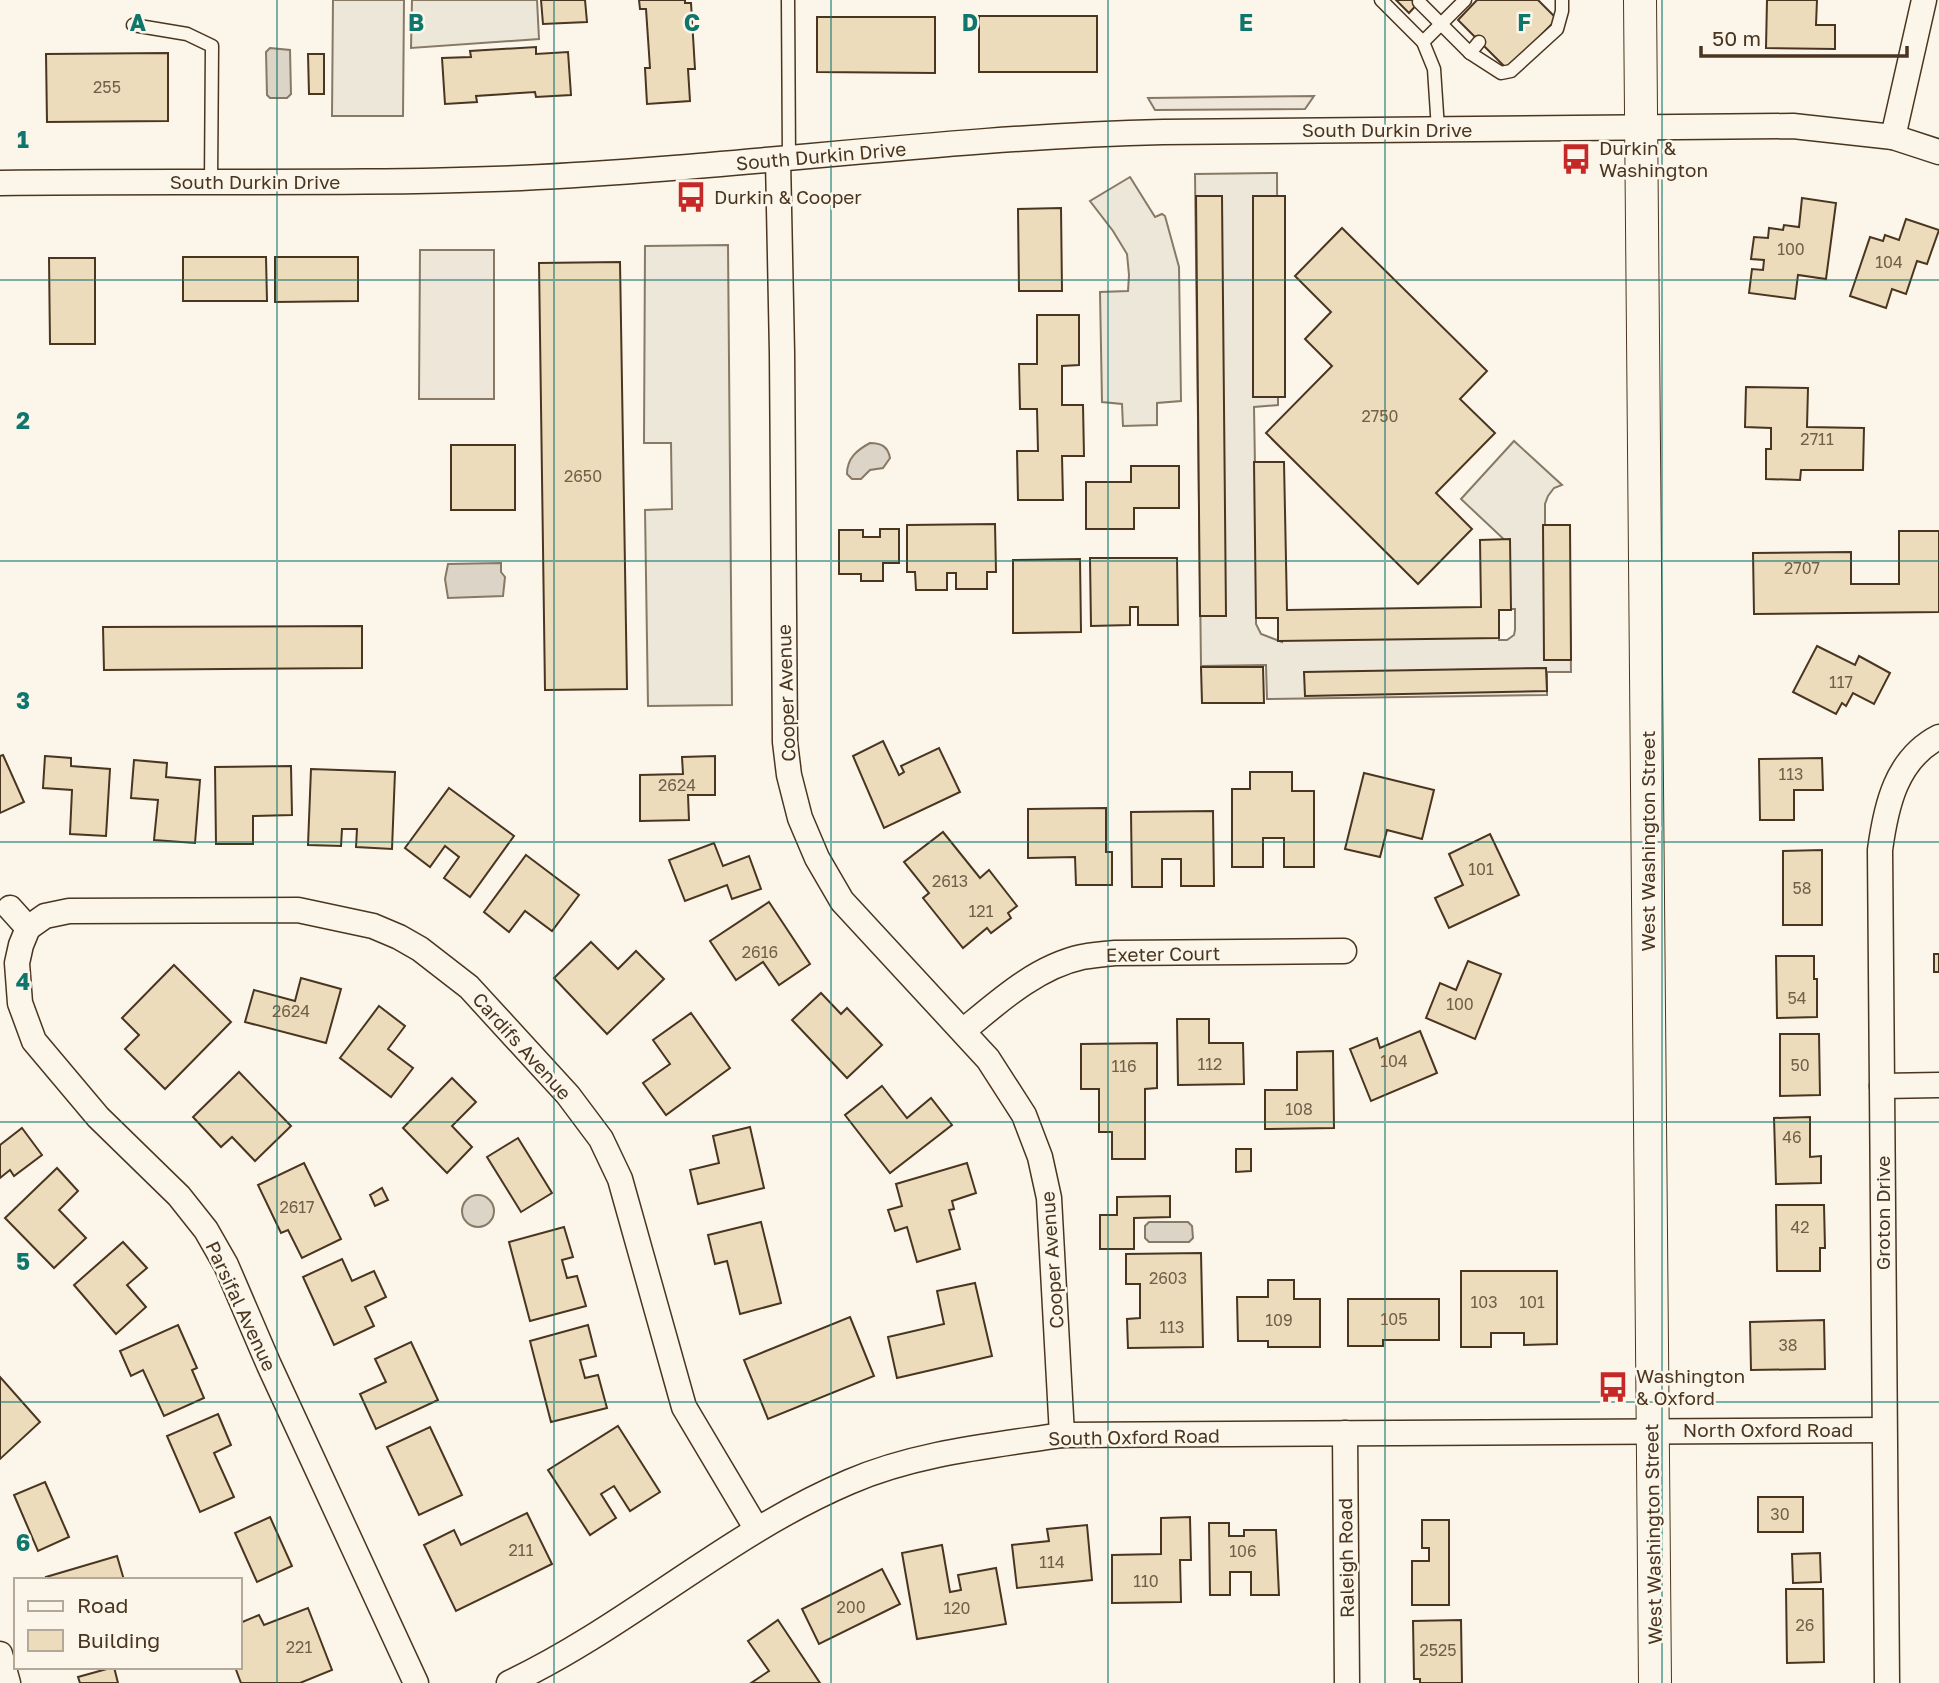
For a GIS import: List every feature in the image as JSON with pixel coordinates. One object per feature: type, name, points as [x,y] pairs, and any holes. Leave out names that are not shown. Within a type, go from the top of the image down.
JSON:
[{"type":"street","name":"West Washington Street","points":[[1640,0],[1655,1683]]},
{"type":"street","points":[[1893,137],[1924,0]]},
{"type":"street","name":"South Durkin Drive","points":[[0,183],[520,178],[783,159],[1079,133],[1793,126],[1893,137],[1939,152]]},
{"type":"street","name":"Cooper Avenue","points":[[783,159],[785,742],[789,775],[800,818],[817,858],[842,901],[988,1059],[1024,1115],[1041,1157],[1049,1198],[1062,1435]]},
{"type":"street","name":"Groton Drive","points":[[1887,1683],[1880,850],[1885,810],[1894,785],[1905,766],[1939,737]]},
{"type":"street","points":[[9,908],[28,928]]},
{"type":"street","name":"Cardifs Avenue","points":[[28,928],[45,916],[69,911],[298,910],[373,926],[399,937],[421,949],[469,987],[568,1095],[601,1139],[620,1179],[684,1407],[756,1528]]},
{"type":"street","name":"Parsifal Avenue","points":[[28,928],[17,963],[20,1003],[34,1041],[98,1117],[179,1196],[206,1230],[226,1265],[275,1378],[416,1683]]},
{"type":"street","name":"Exeter Court","points":[[962,1031],[1020,985],[1049,969],[1081,957],[1115,953],[1344,951]]},
{"type":"street","points":[[1882,1086],[1939,1085]]},
{"type":"street","name":"North Oxford Road","points":[[1652,1431],[1884,1430]]},
{"type":"street","name":"South Oxford Road","points":[[509,1683],[637,1610],[756,1528],[849,1482],[899,1464],[945,1453],[1062,1435],[1652,1431]]},
{"type":"street","name":"Raleigh Road","points":[[1345,1433],[1347,1683]]},
{"type":"street","points":[[0,1654],[8,1683]]},
{"type":"lane","points":[[783,159],[787,121],[788,0]]},
{"type":"lane","points":[[1381,0],[1423,42],[1434,69],[1438,129]]},
{"type":"lane","points":[[1423,42],[1465,0]]},
{"type":"lane","points":[[1419,2],[1470,53],[1501,73],[1511,71],[1557,29],[1562,0]]},
{"type":"lane","points":[[133,25],[187,34],[212,46],[211,183]]},
{"type":"lane","points":[[1470,53],[1479,42]]},
{"type":"shaded area","points":[[333,0],[404,0],[403,116],[332,116]]},
{"type":"shaded area","points":[[412,0],[537,0],[539,39],[411,48]]},
{"type":"shaded area","points":[[270,48],[290,50],[291,94],[287,98],[270,98],[267,95],[266,52]]},
{"type":"shaded area","points":[[1314,96],[1305,109],[1155,110],[1148,98]]},
{"type":"shaded area","points":[[1277,173],[1278,405],[1254,407],[1255,467],[1282,616],[1499,615],[1499,640],[1507,640],[1514,635],[1515,609],[1488,609],[1510,545],[1461,499],[1514,441],[1562,485],[1554,488],[1548,496],[1545,504],[1545,525],[1551,528],[1569,527],[1571,672],[1547,672],[1547,695],[1267,699],[1266,665],[1201,666],[1195,174]],"holes":[[[1256,617],[1282,617],[1282,642],[1261,634]]]},
{"type":"shaded area","points":[[1130,177],[1155,217],[1162,214],[1165,216],[1179,267],[1181,401],[1157,403],[1157,425],[1123,426],[1122,404],[1102,402],[1100,292],[1128,291],[1129,275],[1127,254],[1090,201]]},
{"type":"shaded area","points":[[728,245],[732,705],[648,706],[645,510],[672,509],[671,443],[644,443],[645,246]]},
{"type":"shaded area","points":[[420,250],[494,250],[494,399],[419,399]]},
{"type":"shaded area","points":[[870,443],[884,446],[890,458],[883,468],[870,470],[861,479],[852,479],[847,474],[851,459]]},
{"type":"shaded area","points":[[501,563],[501,572],[505,577],[503,596],[448,598],[445,579],[448,564]]},
{"type":"shaded area","points":[[478,1195],[489,1200],[494,1211],[489,1222],[478,1227],[467,1222],[462,1211],[467,1200]]},
{"type":"shaded area","points":[[1149,1222],[1188,1222],[1192,1226],[1193,1238],[1189,1242],[1149,1242],[1145,1238],[1145,1226]]},
{"type":"building","points":[[541,0],[585,0],[587,22],[543,24]]},
{"type":"building","points":[[639,0],[685,0],[685,3],[691,3],[695,69],[688,69],[690,101],[647,104],[645,68],[650,68],[646,9],[640,9]]},
{"type":"building","points":[[1396,0],[1421,0],[1409,13]]},
{"type":"building","points":[[1477,0],[1538,0],[1557,19],[1507,69],[1458,20]]},
{"type":"building","points":[[1767,0],[1817,0],[1816,25],[1835,25],[1835,49],[1766,48]]},
{"type":"building","points":[[979,16],[1097,16],[1097,72],[979,72]]},
{"type":"building","points":[[817,17],[935,17],[935,73],[817,72]]},
{"type":"building","points":[[536,47],[536,54],[568,52],[571,95],[536,97],[535,92],[476,96],[477,102],[445,104],[442,58],[471,57],[470,51]]},
{"type":"building","points":[[168,53],[168,121],[47,122],[46,54]]},
{"type":"building","points":[[308,54],[324,54],[324,94],[309,94]]},
{"type":"building","points":[[1196,196],[1222,196],[1226,616],[1200,616]]},
{"type":"building","points":[[1253,196],[1285,196],[1285,397],[1253,397]]},
{"type":"building","points":[[1802,198],[1836,203],[1826,279],[1798,275],[1795,299],[1749,293],[1752,269],[1763,270],[1764,260],[1751,259],[1754,237],[1768,238],[1769,228],[1783,230],[1784,225],[1799,227]]},
{"type":"building","points":[[1061,208],[1062,291],[1019,291],[1018,209]]},
{"type":"building","points":[[1906,219],[1939,230],[1927,264],[1917,261],[1906,294],[1892,289],[1886,308],[1850,296],[1870,237],[1883,241],[1885,235],[1899,240]]},
{"type":"building","points":[[1342,228],[1487,371],[1460,399],[1495,433],[1436,493],[1472,529],[1418,584],[1266,433],[1332,366],[1305,339],[1331,312],[1295,276]]},
{"type":"building","points":[[183,257],[266,257],[267,301],[183,301]]},
{"type":"building","points":[[275,257],[358,257],[358,301],[275,302]]},
{"type":"building","points":[[49,258],[95,258],[95,344],[50,344]]},
{"type":"building","points":[[620,262],[627,689],[545,690],[539,263]]},
{"type":"building","points":[[1037,315],[1079,315],[1079,365],[1062,366],[1062,405],[1083,405],[1084,456],[1062,456],[1063,500],[1018,500],[1017,451],[1038,451],[1037,409],[1020,409],[1019,364],[1037,364]]},
{"type":"building","points":[[1746,387],[1808,388],[1807,427],[1864,428],[1863,470],[1801,470],[1800,480],[1766,479],[1766,449],[1771,449],[1771,428],[1745,427]]},
{"type":"building","points":[[451,445],[515,445],[515,510],[451,510]]},
{"type":"building","points":[[1254,462],[1284,462],[1287,610],[1481,607],[1480,540],[1510,539],[1511,610],[1499,610],[1499,638],[1278,641],[1278,618],[1256,618]]},
{"type":"building","points":[[1131,466],[1179,466],[1179,508],[1134,508],[1134,529],[1086,529],[1086,482],[1131,482]]},
{"type":"building","points":[[995,524],[996,572],[987,572],[987,589],[956,589],[956,573],[947,573],[947,590],[916,590],[915,572],[907,572],[907,525]]},
{"type":"building","points":[[1543,525],[1570,525],[1571,660],[1544,660]]},
{"type":"building","points":[[880,529],[899,529],[899,563],[883,563],[883,581],[861,581],[861,574],[839,574],[839,530],[863,530],[863,537],[880,537]]},
{"type":"building","points":[[1899,531],[1939,531],[1939,612],[1754,614],[1753,553],[1851,552],[1851,584],[1899,584]]},
{"type":"building","points":[[1090,558],[1177,558],[1178,625],[1138,625],[1138,607],[1130,607],[1130,625],[1091,626]]},
{"type":"building","points":[[1080,559],[1081,632],[1013,633],[1013,560]]},
{"type":"building","points":[[362,626],[362,668],[104,670],[103,627]]},
{"type":"building","points":[[1817,646],[1855,665],[1859,656],[1890,673],[1874,704],[1853,693],[1846,706],[1842,703],[1836,714],[1793,692]]},
{"type":"building","points":[[1201,667],[1263,667],[1264,703],[1202,703]]},
{"type":"building","points":[[1546,668],[1547,691],[1305,696],[1304,672]]},
{"type":"building","points":[[883,741],[899,775],[904,772],[901,766],[939,748],[960,792],[884,828],[853,756]]},
{"type":"building","points":[[3,755],[24,802],[0,813],[0,756]]},
{"type":"building","points":[[45,756],[71,758],[71,766],[110,769],[106,836],[70,834],[72,790],[43,788]]},
{"type":"building","points":[[715,756],[715,795],[688,795],[689,820],[640,821],[640,775],[683,774],[682,757]]},
{"type":"building","points":[[1822,758],[1823,790],[1794,790],[1794,820],[1760,820],[1759,759]]},
{"type":"building","points":[[134,760],[167,763],[166,777],[200,780],[195,843],[154,840],[158,800],[131,798]]},
{"type":"building","points":[[291,766],[292,815],[253,816],[253,844],[216,844],[215,767]]},
{"type":"building","points":[[311,769],[395,772],[392,849],[356,847],[357,829],[342,829],[341,846],[308,845]]},
{"type":"building","points":[[1250,772],[1292,772],[1292,791],[1314,791],[1314,867],[1284,867],[1284,838],[1263,838],[1263,867],[1232,867],[1232,789],[1250,789]]},
{"type":"building","points":[[1364,773],[1434,790],[1422,839],[1387,830],[1380,857],[1345,849]]},
{"type":"building","points":[[449,788],[514,836],[470,897],[444,878],[459,857],[445,846],[430,867],[405,848]]},
{"type":"building","points":[[1106,808],[1106,852],[1112,852],[1112,885],[1076,885],[1075,857],[1028,858],[1028,809]]},
{"type":"building","points":[[1213,811],[1214,886],[1181,886],[1181,859],[1162,859],[1162,887],[1132,887],[1131,812]]},
{"type":"building","points":[[943,832],[980,878],[989,870],[1017,906],[1008,913],[1011,918],[991,933],[987,928],[963,948],[923,898],[929,893],[904,862]]},
{"type":"building","points":[[1490,834],[1519,895],[1449,928],[1435,898],[1463,885],[1449,854]]},
{"type":"building","points":[[714,843],[723,866],[749,856],[761,889],[732,899],[727,885],[685,901],[669,860]]},
{"type":"building","points":[[1822,850],[1822,925],[1783,925],[1783,851]]},
{"type":"building","points":[[526,855],[579,895],[552,931],[525,911],[509,932],[484,912]]},
{"type":"building","points":[[769,902],[810,964],[779,985],[763,962],[736,980],[710,941]]},
{"type":"building","points":[[591,942],[618,969],[636,951],[664,979],[607,1034],[554,978]]},
{"type":"building","points":[[1934,954],[1939,954],[1939,972],[1934,972]]},
{"type":"building","points":[[1776,956],[1814,956],[1817,1017],[1777,1018]]},
{"type":"building","points":[[1468,961],[1501,974],[1475,1039],[1426,1018],[1440,983],[1456,990]]},
{"type":"building","points":[[174,965],[231,1022],[165,1089],[125,1049],[139,1035],[122,1018]]},
{"type":"building","points":[[301,978],[341,989],[326,1043],[245,1022],[254,990],[295,1001]]},
{"type":"building","points":[[821,993],[841,1014],[847,1008],[882,1045],[847,1078],[792,1020]]},
{"type":"building","points":[[379,1006],[405,1026],[388,1049],[413,1068],[391,1097],[340,1058]]},
{"type":"building","points":[[691,1013],[730,1068],[666,1115],[643,1083],[670,1064],[653,1040]]},
{"type":"building","points":[[1177,1019],[1209,1019],[1209,1043],[1243,1043],[1244,1084],[1178,1085]]},
{"type":"building","points":[[1420,1031],[1437,1073],[1371,1101],[1350,1049],[1377,1038],[1380,1048]]},
{"type":"building","points":[[1780,1034],[1819,1034],[1820,1095],[1780,1096]]},
{"type":"building","points":[[1157,1043],[1157,1088],[1145,1089],[1145,1159],[1112,1159],[1112,1132],[1099,1132],[1099,1089],[1081,1089],[1081,1044]]},
{"type":"building","points":[[1333,1051],[1334,1128],[1265,1129],[1265,1090],[1297,1090],[1297,1052]]},
{"type":"building","points":[[239,1072],[291,1126],[255,1161],[232,1137],[221,1147],[193,1117]]},
{"type":"building","points":[[452,1078],[476,1102],[452,1126],[472,1147],[447,1173],[403,1128]]},
{"type":"building","points":[[882,1086],[907,1118],[931,1098],[952,1125],[890,1173],[845,1115]]},
{"type":"building","points":[[1810,1117],[1810,1157],[1821,1156],[1821,1183],[1776,1184],[1774,1118]]},
{"type":"building","points":[[750,1127],[764,1188],[698,1204],[690,1170],[719,1163],[713,1136]]},
{"type":"building","points":[[22,1128],[42,1155],[14,1176],[10,1170],[0,1178],[0,1145]]},
{"type":"building","points":[[518,1138],[552,1193],[521,1212],[487,1157]]},
{"type":"building","points":[[1236,1149],[1251,1149],[1251,1171],[1236,1172]]},
{"type":"building","points":[[304,1163],[341,1239],[302,1258],[288,1230],[281,1233],[258,1185]]},
{"type":"building","points":[[967,1163],[976,1193],[952,1201],[954,1209],[949,1210],[960,1249],[917,1262],[907,1227],[895,1231],[888,1210],[902,1206],[896,1184]]},
{"type":"building","points":[[57,1168],[78,1191],[59,1210],[86,1238],[54,1268],[5,1218]]},
{"type":"building","points":[[382,1188],[388,1200],[375,1206],[370,1195]]},
{"type":"building","points":[[1170,1196],[1170,1217],[1134,1218],[1134,1249],[1100,1249],[1100,1215],[1117,1215],[1117,1197]]},
{"type":"building","points":[[1776,1205],[1824,1205],[1825,1248],[1820,1248],[1820,1271],[1777,1271]]},
{"type":"building","points":[[761,1222],[781,1303],[740,1314],[727,1261],[715,1264],[708,1235]]},
{"type":"building","points":[[564,1227],[573,1257],[562,1260],[567,1278],[577,1276],[586,1306],[530,1321],[509,1242]]},
{"type":"building","points":[[123,1242],[147,1268],[127,1285],[146,1307],[116,1334],[74,1285]]},
{"type":"building","points":[[1201,1253],[1203,1347],[1128,1348],[1127,1319],[1140,1318],[1140,1284],[1126,1284],[1126,1254]]},
{"type":"building","points":[[342,1259],[352,1281],[374,1271],[386,1297],[365,1307],[374,1326],[334,1345],[303,1277]]},
{"type":"building","points":[[1461,1271],[1557,1271],[1557,1344],[1524,1345],[1524,1333],[1491,1333],[1491,1347],[1461,1347]]},
{"type":"building","points":[[1268,1280],[1294,1280],[1294,1299],[1320,1299],[1320,1347],[1268,1347],[1268,1341],[1238,1341],[1237,1297],[1268,1297]]},
{"type":"building","points":[[975,1283],[992,1356],[897,1378],[888,1337],[944,1324],[937,1291]]},
{"type":"building","points":[[1348,1299],[1439,1299],[1439,1340],[1383,1340],[1383,1346],[1348,1346]]},
{"type":"building","points":[[850,1317],[874,1376],[768,1419],[744,1360]]},
{"type":"building","points":[[1824,1320],[1825,1369],[1751,1370],[1750,1322]]},
{"type":"building","points":[[178,1325],[197,1368],[192,1370],[204,1398],[164,1416],[143,1370],[131,1376],[120,1351]]},
{"type":"building","points":[[588,1325],[596,1356],[580,1360],[585,1378],[598,1375],[607,1408],[551,1422],[530,1341]]},
{"type":"building","points":[[411,1342],[438,1400],[376,1429],[360,1394],[386,1382],[375,1359]]},
{"type":"building","points":[[0,1377],[40,1422],[0,1459]]},
{"type":"building","points":[[218,1414],[231,1445],[214,1453],[234,1497],[200,1512],[167,1436]]},
{"type":"building","points":[[618,1426],[660,1492],[630,1511],[614,1486],[601,1494],[616,1518],[590,1535],[548,1470]]},
{"type":"building","points":[[430,1427],[462,1495],[419,1515],[387,1447]]},
{"type":"building","points":[[45,1482],[69,1537],[38,1551],[14,1495]]},
{"type":"building","points":[[1758,1497],[1803,1497],[1803,1532],[1758,1532]]},
{"type":"building","points":[[527,1513],[552,1564],[456,1611],[424,1545],[454,1530],[461,1545]]},
{"type":"building","points":[[270,1517],[292,1566],[257,1582],[235,1533]]},
{"type":"building","points":[[1190,1517],[1191,1560],[1180,1560],[1181,1602],[1112,1603],[1112,1555],[1161,1554],[1161,1518]]},
{"type":"building","points":[[1422,1520],[1449,1520],[1449,1605],[1412,1605],[1412,1561],[1429,1561],[1429,1548],[1422,1548]]},
{"type":"building","points":[[1209,1523],[1229,1523],[1229,1536],[1244,1536],[1244,1530],[1276,1530],[1279,1595],[1251,1595],[1251,1572],[1230,1572],[1230,1595],[1210,1595]]},
{"type":"building","points":[[1087,1525],[1092,1580],[1017,1588],[1012,1545],[1049,1541],[1047,1529]]},
{"type":"building","points":[[942,1545],[950,1592],[961,1590],[958,1575],[996,1568],[1006,1624],[917,1639],[902,1553]]},
{"type":"building","points":[[1820,1553],[1821,1582],[1793,1583],[1792,1554]]},
{"type":"building","points":[[117,1556],[123,1578],[46,1578]]},
{"type":"building","points":[[882,1569],[900,1604],[819,1644],[802,1609]]},
{"type":"building","points":[[1786,1589],[1823,1589],[1824,1662],[1787,1663]]},
{"type":"building","points":[[308,1608],[332,1670],[300,1683],[241,1683],[236,1669],[242,1669],[242,1622],[259,1615],[264,1625]]},
{"type":"building","points":[[778,1620],[820,1683],[751,1683],[769,1671],[748,1641]]},
{"type":"building","points":[[1461,1620],[1462,1683],[1420,1683],[1420,1679],[1414,1679],[1413,1621]]},
{"type":"building","points":[[114,1669],[118,1683],[80,1683],[78,1677]]},
{"type":"place","name":"Durkin & Washington","points":[[1576,159]]},
{"type":"place","name":"Durkin & Cooper","points":[[691,197]]},
{"type":"place","name":"Washington & Oxford","points":[[1613,1387]]}]
